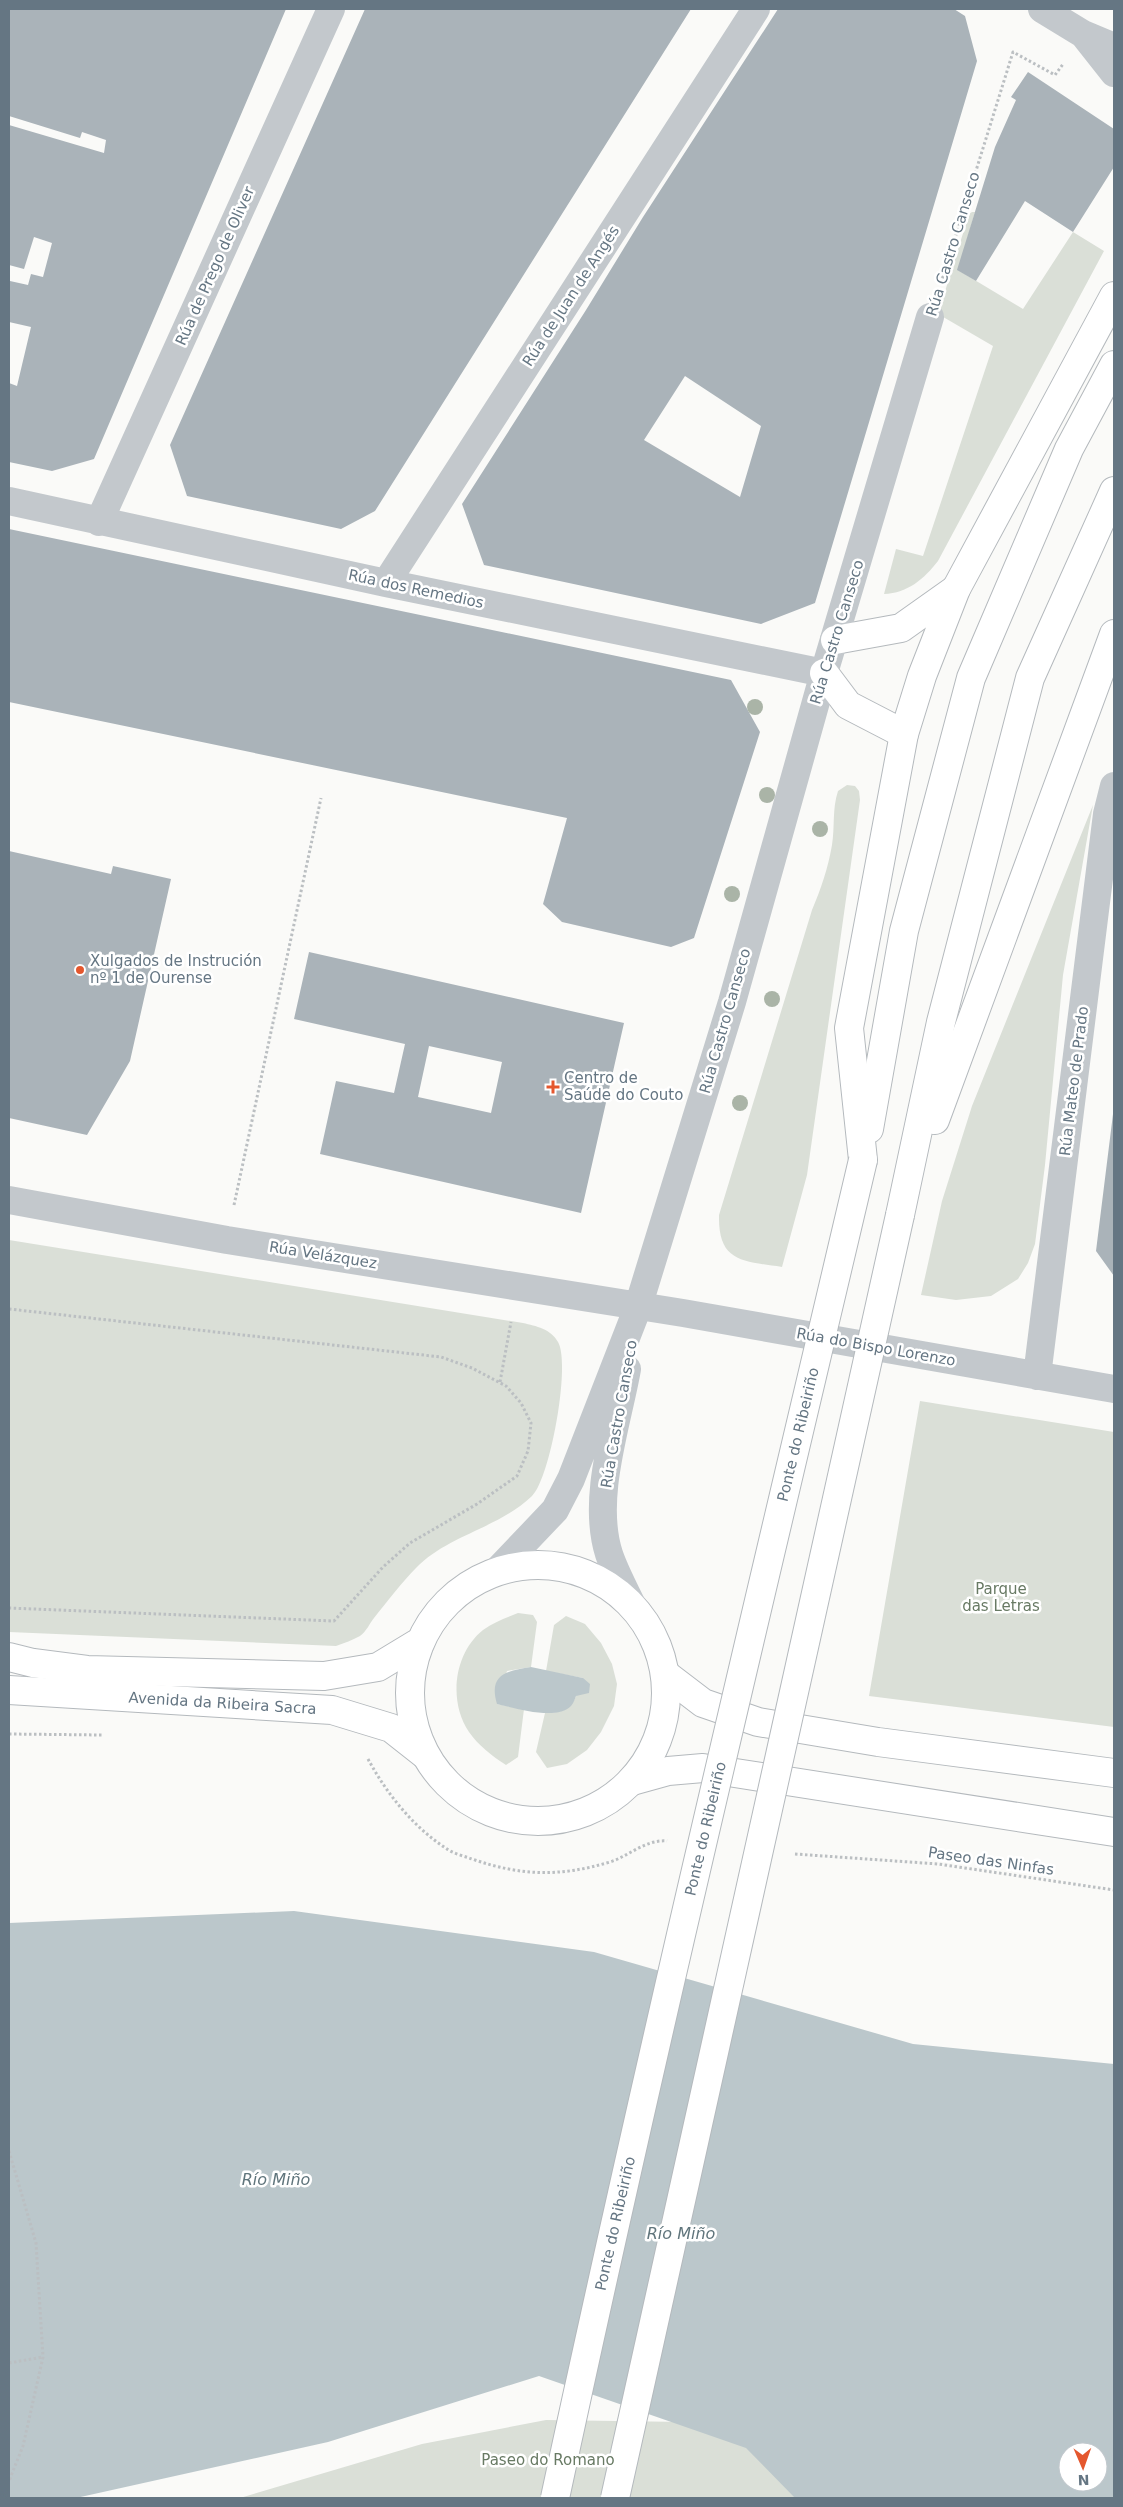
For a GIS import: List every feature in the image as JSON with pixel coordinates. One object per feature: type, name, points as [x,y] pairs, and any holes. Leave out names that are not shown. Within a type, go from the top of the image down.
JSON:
[{"type":"highway","points":[[863,1160],[849,1028],[904,734],[922,676],[956,589],[1114,296]]},
{"type":"highway","name":"Ponte do Ribeiriño","points":[[555,2498],[597,2305],[741,1676],[863,1160],[904,931],[971,678],[1069,449],[1114,365]]},
{"type":"highway","points":[[615,2498],[942,1022],[1030,678],[1114,491]]},
{"type":"highway","points":[[835,640],[901,628],[956,589]]},
{"type":"highway","points":[[900,1215],[1114,634]]},
{"type":"highway","points":[[824,672],[848,705],[904,734]]},
{"type":"highway","points":[[534,1564],[570,1569],[604,1583],[633,1607],[654,1637],[665,1674],[666,1712],[654,1749],[632,1781],[600,1806],[562,1820],[521,1820],[482,1809],[448,1786],[424,1754],[412,1719],[409,1686],[416,1644],[431,1620],[460,1590],[497,1571],[534,1564]]},
{"type":"highway","name":"Avenida da Ribeira Sacra","points":[[9,1657],[33,1663],[87,1670],[324,1676],[378,1667],[416,1644]]},
{"type":"highway","points":[[665,1674],[703,1703],[758,1722],[878,1742],[1114,1774]]},
{"type":"highway","name":"Avenida da Ribeira Sacra","points":[[9,1690],[332,1710],[391,1728],[424,1754]]},
{"type":"highway","points":[[632,1781],[668,1771],[703,1768],[1114,1832]]},
{"type":"street","name":"Rúa de Prego de Oliver","points":[[99,522],[331,9]]},
{"type":"street","name":"Rúa de Juan de Angés","points":[[386,583],[756,9]]},
{"type":"street","points":[[1042,9],[1083,34],[1114,47]]},
{"type":"street","points":[[1083,34],[1114,73]]},
{"type":"street","name":"Rúa Castro Canseco","points":[[497,1571],[555,1510],[570,1479],[638,1307],[732,1002],[824,672],[930,317]]},
{"type":"street","name":"Rúa dos Remedios","points":[[9,501],[386,583],[824,672]]},
{"type":"street","name":"Rúa Mateo de Prado","points":[[1037,1376],[1107,814],[1114,786]]},
{"type":"street","name":"Rúa Velázquez","points":[[9,1200],[227,1240],[638,1307]]},
{"type":"street","name":"Rúa Castro Canseco","points":[[633,1607],[609,1554],[603,1509],[609,1454],[638,1307]]},
{"type":"street","name":"Rúa do Bispo Lorenzo","points":[[638,1307],[1114,1389]]},
{"type":"path","name":"Rúa Castro Canseco","points":[[930,317],[1013,52],[1055,75],[1083,34]]},
{"type":"path","points":[[227,1240],[321,798]]},
{"type":"path","points":[[500,1382],[517,1287]]},
{"type":"path","points":[[9,1309],[441,1357],[472,1368],[500,1382],[521,1403],[531,1423],[528,1451],[517,1476],[477,1504],[410,1544],[383,1567],[334,1621],[9,1608]]},
{"type":"path","points":[[9,1734],[108,1735]]},
{"type":"path","points":[[366,1755],[380,1780],[410,1819],[449,1850],[501,1869],[548,1874],[611,1862],[657,1840],[677,1842]]},
{"type":"path","name":"Paseo das Ninfas","points":[[785,1853],[938,1864],[1114,1890]]},
{"type":"path","points":[[9,2151],[36,2243],[43,2357],[23,2446],[9,2481]]},
{"type":"path","points":[[9,2364],[43,2357]]},
{"type":"green space","points":[[975,212],[958,270],[1023,309],[1073,232],[1104,251],[938,561],[915,584],[901,591],[884,594],[896,549],[923,556],[993,346],[938,314],[969,214]]},
{"type":"green space","points":[[847,785],[855,786],[859,791],[860,800],[807,1175],[782,1267],[755,1263],[735,1256],[728,1251],[720,1230],[719,1215],[812,910],[826,870],[832,845],[835,804],[838,791]]},
{"type":"green space","points":[[1093,805],[1063,975],[1045,1165],[1035,1244],[1028,1263],[1018,1279],[991,1296],[956,1300],[921,1295],[942,1201],[972,1106]]},
{"type":"green space","points":[[9,1240],[523,1323],[543,1329],[558,1342],[562,1373],[557,1421],[552,1446],[539,1485],[532,1496],[519,1507],[443,1547],[429,1557],[406,1579],[360,1636],[336,1646],[9,1632]]},
{"type":"green space","name":"Parque das Letras","points":[[920,1401],[1114,1432],[1114,1727],[869,1696]]},
{"type":"green space","points":[[518,1613],[533,1615],[537,1622],[531,1667],[507,1671],[497,1704],[524,1709],[518,1757],[506,1765],[477,1741],[462,1720],[458,1706],[457,1678],[460,1664],[473,1640],[487,1627]]},
{"type":"green space","points":[[566,1616],[585,1624],[601,1643],[612,1664],[617,1684],[614,1706],[601,1732],[587,1750],[567,1764],[547,1768],[536,1752],[545,1713],[561,1711],[567,1708],[574,1700],[583,1678],[546,1671],[554,1625]]},
{"type":"green space","name":"Paseo do Romano","points":[[546,2420],[755,2423],[798,2498],[240,2498],[422,2444]]},
{"type":"water","points":[[531,1667],[583,1678],[590,1684],[589,1693],[576,1696],[571,1706],[556,1713],[536,1712],[497,1704],[495,1686],[497,1680],[514,1670]]},
{"type":"water","name":"Río Miño","points":[[294,1911],[594,1952],[913,2044],[1114,2064],[1114,2498],[795,2498],[746,2448],[539,2376],[328,2442],[76,2498],[9,2498],[9,1923]]},
{"type":"building","points":[[9,9],[286,9],[94,459],[52,471],[9,462],[9,383],[17,386],[31,327],[9,322],[9,286],[10,281],[28,285],[31,274],[43,277],[52,243],[34,237],[24,269],[9,265],[9,125],[104,153],[106,140],[82,132],[80,138],[9,116]]},
{"type":"building","points":[[365,9],[691,9],[375,511],[341,529],[187,496],[170,445]]},
{"type":"building","points":[[778,9],[954,9],[965,16],[977,61],[815,603],[761,624],[484,565],[462,504],[643,217]],"holes":[[[685,376],[761,426],[740,497],[644,440]]]},
{"type":"building","points":[[1028,72],[1114,129],[1114,167],[1073,232],[1025,201],[976,281],[957,270],[995,147],[1016,100],[1011,97]]},
{"type":"building","points":[[9,529],[731,680],[760,732],[694,938],[671,947],[562,922],[543,904],[567,818],[9,702]]},
{"type":"building","name":"Xulgados de Instrución nº 1 de Ourense","points":[[9,851],[111,874],[113,866],[171,879],[130,1061],[87,1135],[9,1118]]},
{"type":"building","name":"Centro de Saúde do Couto","points":[[309,952],[624,1023],[581,1213],[320,1154],[336,1081],[394,1093],[405,1044],[294,1019]],"holes":[[[429,1046],[502,1062],[491,1113],[418,1097]]]},
{"type":"building","points":[[1114,1114],[1114,1276],[1096,1251]]},
{"type":"place","name":"Xulgados de Instrución nº 1 de Ourense","points":[[80,970]]},
{"type":"place","name":"Centro de Saúde do Couto","points":[[553,1087]]}]
